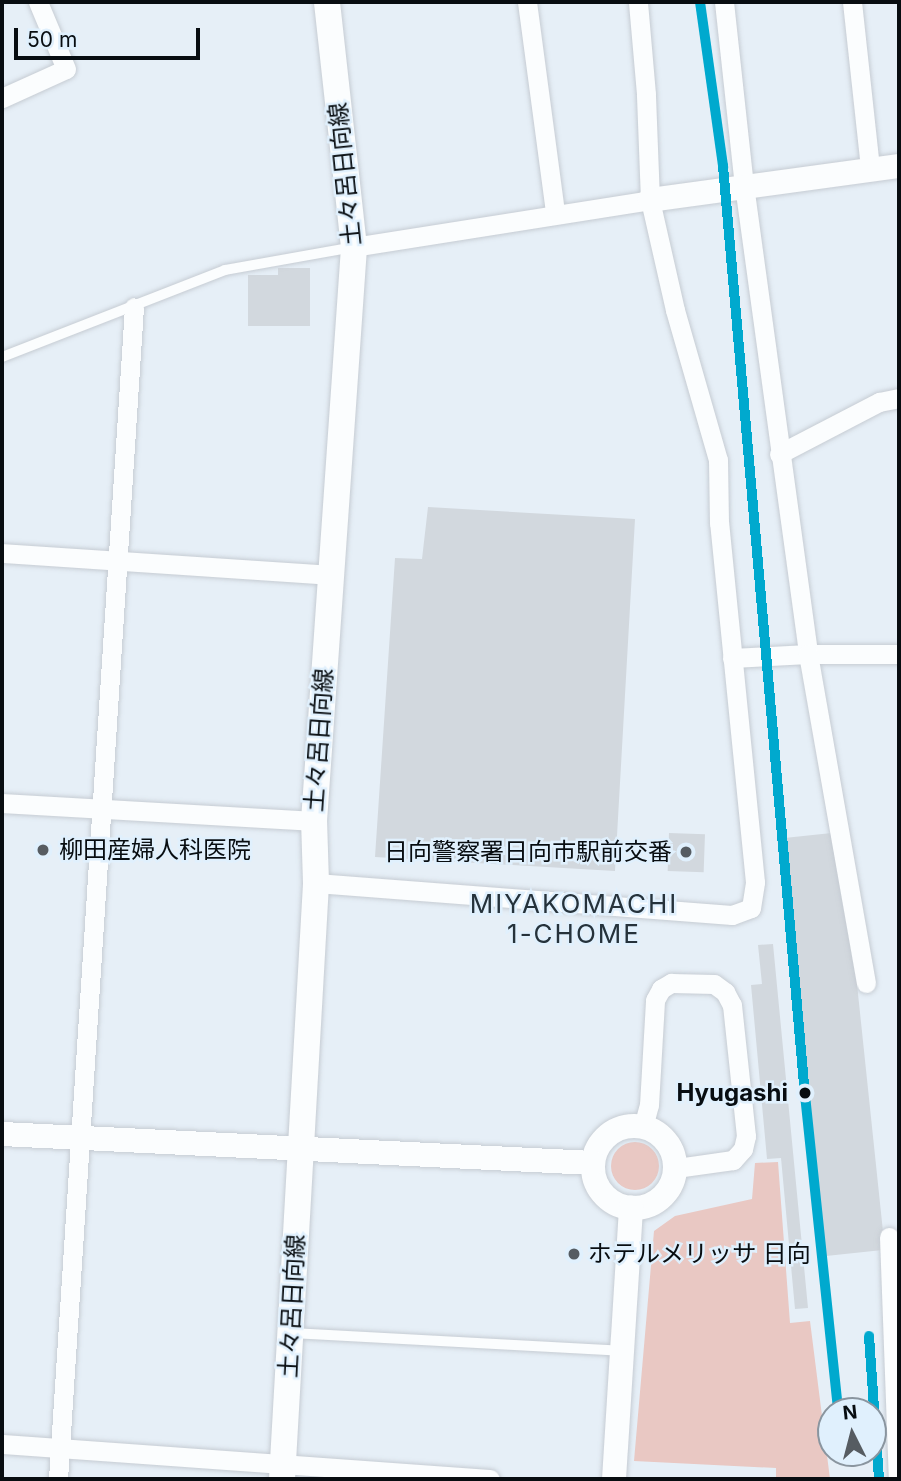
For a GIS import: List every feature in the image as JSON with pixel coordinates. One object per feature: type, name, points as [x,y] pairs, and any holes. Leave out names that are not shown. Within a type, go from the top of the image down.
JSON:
[{"type":"main road","name":"土々呂日向線","points":[[282,1472],[316,883],[314,821],[354,247],[327,2]]},
{"type":"street","points":[[2,98],[66,69],[38,2]]},
{"type":"street","points":[[527,2],[555,213]]},
{"type":"street","points":[[316,883],[732,915],[751,908],[755,882],[719,523],[718,460],[675,310],[650,200],[646,94],[638,2]]},
{"type":"street","points":[[724,2],[744,185],[779,454],[808,654],[866,983]]},
{"type":"street","points":[[852,2],[870,169]]},
{"type":"street","points":[[354,247],[555,213],[744,185],[899,166]]},
{"type":"street","points":[[58,1479],[134,307]]},
{"type":"street","points":[[779,454],[878,402],[899,398]]},
{"type":"street","points":[[2,553],[330,575]]},
{"type":"street","points":[[732,658],[808,654],[899,654]]},
{"type":"street","points":[[2,803],[314,821]]},
{"type":"street","points":[[643,1127],[649,1105],[656,1000],[661,989],[671,983],[714,984],[725,992],[732,1005],[746,1136],[743,1149],[733,1160],[676,1168]]},
{"type":"street","points":[[632,1126],[643,1127],[667,1142],[676,1168],[673,1181],[657,1202],[631,1208],[607,1198],[599,1188],[593,1163],[601,1142],[610,1133],[632,1126]]},
{"type":"street","points":[[2,1134],[593,1163]]},
{"type":"street","points":[[614,1479],[631,1208]]},
{"type":"street","points":[[889,1237],[898,1479]]},
{"type":"street","points":[[2,1444],[282,1472],[490,1479]]},
{"type":"lane","points":[[2,358],[225,270],[354,247]]},
{"type":"lane","points":[[292,1333],[621,1351]]},
{"type":"shaded area","points":[[635,1142],[652,1149],[659,1166],[652,1183],[635,1190],[618,1183],[611,1166],[618,1149]]},
{"type":"shaded area","points":[[778,1162],[790,1323],[810,1321],[820,1397],[817,1397],[817,1467],[828,1467],[830,1479],[776,1479],[776,1468],[634,1461],[654,1231],[675,1216],[752,1199],[755,1163]]},
{"type":"building","points":[[278,268],[310,268],[310,326],[248,326],[248,275],[278,275]]},
{"type":"building","points":[[428,507],[635,519],[615,871],[375,857],[395,558],[422,559]]},
{"type":"building","points":[[841,832],[885,1250],[821,1256],[777,839]]},
{"type":"building","name":"日向警察署日向市駅前交番","points":[[669,833],[705,834],[704,872],[668,871]]},
{"type":"building","points":[[773,944],[808,1308],[795,1309],[781,1158],[767,1159],[751,985],[762,984],[758,945]]},
{"type":"transit line","points":[[700,2],[723,166],[805,1095],[837,1397]]},
{"type":"transit line","points":[[869,1336],[879,1479]]},
{"type":"place","name":"柳田産婦人科医院","points":[[43,850]]},
{"type":"place","name":"日向警察署日向市駅前交番","points":[[686,852]]},
{"type":"place","name":"Hyugashi","points":[[805,1093]]},
{"type":"place","name":"ホテルメリッサ 日向","points":[[574,1254]]},
{"type":"district","name":"MIYAKOMACHI 1-CHOME","points":[[574,919]]}]
